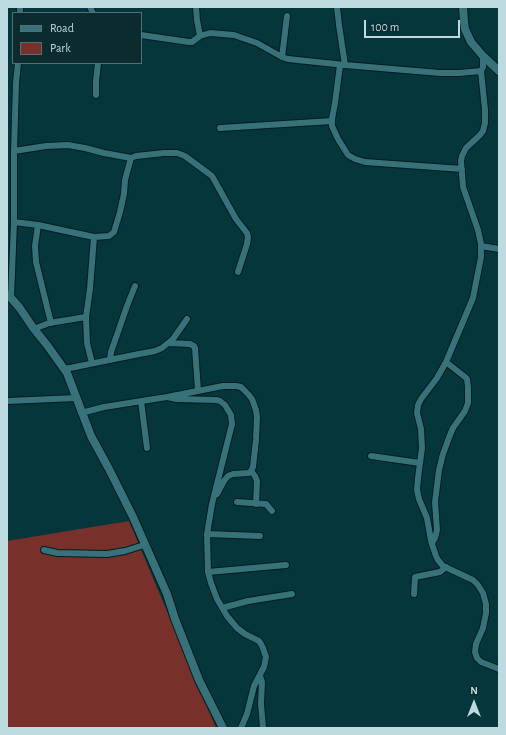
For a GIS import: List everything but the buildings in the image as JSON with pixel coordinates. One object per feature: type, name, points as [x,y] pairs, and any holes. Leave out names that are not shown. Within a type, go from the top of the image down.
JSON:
[{"type":"street","points":[[196,7],[200,36]]},
{"type":"street","points":[[337,7],[342,65],[332,128],[346,153],[355,159],[365,162],[462,169]]},
{"type":"street","points":[[463,7],[464,22],[468,37],[483,56],[499,71]]},
{"type":"street","points":[[282,57],[287,16]]},
{"type":"street","points":[[142,35],[158,36],[192,42],[200,36],[214,33],[234,35],[257,43],[282,57],[294,60],[440,73],[466,73],[480,71]]},
{"type":"street","points":[[483,56],[483,67],[480,71],[485,110],[485,123],[483,131],[480,135],[466,148],[461,162],[463,187],[478,230],[481,246],[481,257],[473,298],[446,362],[418,405],[417,413],[422,441],[418,478],[418,495],[427,518],[436,556],[440,563],[473,580],[481,589],[486,604],[486,613],[483,628],[476,644],[475,652],[477,658],[481,662],[499,669]]},
{"type":"street","points":[[18,64],[14,151],[14,222],[9,297],[19,307],[64,369],[91,436],[133,517],[144,545],[167,594],[175,619],[199,680],[223,728]]},
{"type":"street","points":[[96,95],[98,64]]},
{"type":"street","points":[[220,128],[332,121]]},
{"type":"street","points":[[7,140],[15,140]]},
{"type":"street","points":[[14,151],[46,146],[68,145],[131,158],[136,156],[177,152],[185,156],[212,176],[236,219],[247,233],[247,244],[238,272]]},
{"type":"street","points":[[14,222],[38,225],[94,237],[109,236],[113,234],[120,212],[126,174],[131,158]]},
{"type":"street","points":[[38,225],[35,246],[36,262],[51,323]]},
{"type":"street","points":[[92,363],[87,343],[86,317],[94,237]]},
{"type":"street","points":[[481,246],[499,250]]},
{"type":"street","points":[[110,359],[111,352],[135,286]]},
{"type":"street","points":[[34,329],[51,323],[86,317]]},
{"type":"street","points":[[64,369],[155,351],[169,343],[176,336],[187,319]]},
{"type":"street","points":[[169,343],[190,344],[194,346],[198,390]]},
{"type":"street","points":[[432,543],[437,530],[435,502],[439,470],[443,454],[453,428],[465,411],[468,403],[467,379],[446,362]]},
{"type":"street","points":[[81,413],[104,407],[222,386],[241,387],[252,399],[257,417],[254,467],[251,471],[246,473],[228,476],[212,504]]},
{"type":"street","points":[[167,397],[177,399],[220,401],[225,405],[231,415],[232,424],[212,504],[207,534],[208,572],[214,592],[226,616],[241,631],[259,641],[263,648],[266,660],[260,676],[254,686],[247,714],[241,728]]},
{"type":"street","points":[[7,400],[76,398]]},
{"type":"street","points":[[141,401],[147,448]]},
{"type":"street","points":[[371,456],[420,463]]},
{"type":"street","points":[[251,471],[257,481],[256,504]]},
{"type":"street","points":[[237,502],[266,504],[272,511]]},
{"type":"street","points":[[207,534],[260,536]]},
{"type":"street","points":[[44,550],[57,553],[107,554],[125,551],[144,545]]},
{"type":"street","points":[[208,572],[286,565]]},
{"type":"street","points":[[414,594],[415,577],[440,572],[446,567]]},
{"type":"street","points":[[222,608],[248,601],[292,594]]},
{"type":"street","points":[[260,676],[262,682],[261,704],[263,728]]},
{"type":"green space","points":[[129,521],[216,728],[7,728],[7,541]]}]
